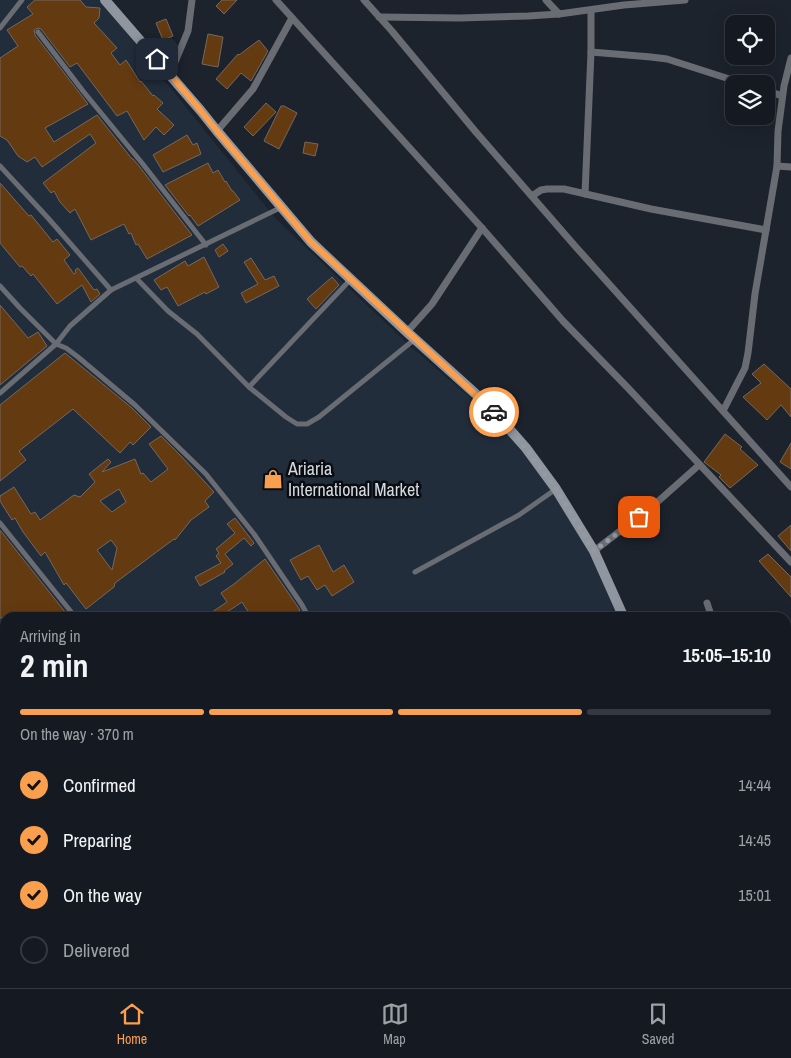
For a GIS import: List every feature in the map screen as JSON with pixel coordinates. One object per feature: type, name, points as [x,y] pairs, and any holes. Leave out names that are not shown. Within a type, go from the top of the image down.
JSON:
[{"type":"main road","points":[[105,0],[170,74],[311,242],[489,406],[526,448],[556,489],[594,551],[621,612]]},
{"type":"street","points":[[0,28],[22,0]]},
{"type":"street","points":[[170,74],[188,31],[192,0]]},
{"type":"street","points":[[276,0],[482,228],[563,321],[791,562]]},
{"type":"street","points":[[364,0],[532,196],[791,487]]},
{"type":"street","points":[[546,0],[559,14]]},
{"type":"street","points":[[606,8],[611,0]]},
{"type":"street","points":[[379,17],[460,18],[528,16],[685,0]]},
{"type":"street","points":[[585,194],[592,52],[590,10]]},
{"type":"street","points":[[217,131],[256,85],[292,18]]},
{"type":"street","points":[[38,32],[206,244]]},
{"type":"street","points":[[592,52],[667,59],[725,78]]},
{"type":"street","points":[[723,411],[745,368],[748,353],[755,294],[777,166],[782,96],[791,58]]},
{"type":"street","points":[[775,93],[782,96]]},
{"type":"street","points":[[0,166],[111,290]]},
{"type":"street","points":[[777,166],[791,167]]},
{"type":"street","points":[[532,196],[541,190],[564,189],[651,209],[766,230]]},
{"type":"street","points":[[0,394],[56,344],[70,326],[111,290],[282,207]]},
{"type":"street","points":[[137,279],[168,311],[196,334],[249,387],[286,417],[297,424],[307,424],[319,417],[411,335],[482,228]]},
{"type":"street","points":[[249,387],[351,279]]},
{"type":"street","points":[[0,286],[56,344],[66,348],[135,405],[206,474],[254,534],[306,612]]},
{"type":"street","points":[[594,551],[654,505],[699,465]]},
{"type":"street","points":[[415,572],[519,515],[556,489]]},
{"type":"street","points":[[0,523],[71,612]]},
{"type":"street","points":[[706,603],[710,612]]},
{"type":"shaded area","name":"Ariaria International Market","points":[[0,0],[100,0],[275,218],[411,347],[514,435],[577,523],[617,612],[0,612]]},
{"type":"building","points":[[35,0],[80,0],[86,7],[100,8],[99,18],[94,23],[117,48],[111,53],[120,65],[126,60],[140,82],[153,96],[163,103],[157,109],[174,125],[164,135],[156,127],[144,140],[127,111],[117,116],[77,63],[70,67],[41,29],[38,28],[34,30],[35,35],[88,104],[45,128],[54,142],[97,115],[192,235],[147,259],[138,244],[136,245],[131,233],[129,234],[124,224],[91,240],[75,209],[70,213],[60,202],[54,191],[51,193],[43,183],[96,143],[90,134],[42,167],[35,157],[27,162],[18,156],[7,140],[0,136],[0,58],[18,46],[7,30],[33,14],[27,7]]},
{"type":"building","points":[[222,0],[237,0],[224,14],[216,6]]},
{"type":"building","points":[[166,19],[173,36],[163,40],[156,23]]},
{"type":"building","points":[[208,34],[223,37],[218,67],[202,64]]},
{"type":"building","points":[[259,40],[268,51],[251,81],[241,73],[227,89],[216,79],[238,54]]},
{"type":"building","points":[[266,103],[276,112],[253,136],[244,127]]},
{"type":"building","points":[[281,106],[297,113],[279,149],[264,141]]},
{"type":"building","points":[[187,135],[193,145],[197,143],[201,154],[163,172],[153,155]]},
{"type":"building","points":[[305,142],[318,144],[315,156],[303,153]]},
{"type":"building","points":[[208,163],[213,173],[218,170],[240,200],[198,226],[165,185]]},
{"type":"building","points":[[0,183],[29,216],[31,215],[53,242],[57,239],[70,255],[64,260],[74,274],[78,268],[94,290],[97,289],[100,294],[91,302],[82,285],[57,304],[33,274],[31,276],[22,266],[20,267],[0,243]]},
{"type":"building","points":[[223,244],[228,251],[219,257],[215,250]]},
{"type":"building","points":[[204,257],[219,287],[178,306],[167,287],[161,290],[154,280],[185,261],[188,266]]},
{"type":"building","points":[[251,258],[265,280],[274,276],[279,286],[246,303],[241,293],[258,284],[244,262]]},
{"type":"building","points":[[332,277],[339,285],[316,309],[307,299]]},
{"type":"building","points":[[0,305],[28,338],[38,332],[47,346],[0,385]]},
{"type":"building","points":[[65,353],[132,408],[151,427],[133,445],[130,442],[120,453],[73,409],[19,451],[26,460],[0,481],[0,405]]},
{"type":"building","points":[[764,364],[791,389],[791,417],[781,405],[767,420],[743,397],[761,383],[752,374]]},
{"type":"building","points":[[725,434],[742,447],[740,449],[758,465],[730,488],[719,477],[721,475],[704,462]]},
{"type":"building","points":[[161,436],[182,457],[214,492],[205,501],[209,507],[191,520],[175,540],[115,583],[114,587],[86,609],[66,583],[64,585],[45,552],[41,556],[15,518],[12,520],[0,501],[0,496],[14,487],[31,514],[35,512],[40,520],[74,495],[80,497],[95,482],[89,474],[108,459],[111,462],[102,472],[135,459],[141,474],[143,473],[151,482],[168,469],[149,444]],"holes":[[[119,489],[126,502],[112,512],[100,501]],[[111,540],[117,548],[112,570],[97,550]]]},
{"type":"building","points":[[791,443],[791,469],[780,462]]},
{"type":"building","points":[[235,518],[254,543],[251,546],[244,538],[225,554],[233,564],[225,572],[200,586],[195,577],[221,563],[216,556],[219,553],[216,549],[235,533],[227,524]]},
{"type":"building","points":[[791,525],[791,551],[778,536]]},
{"type":"building","points":[[0,530],[65,612],[0,612]]},
{"type":"building","points":[[319,545],[333,572],[344,565],[354,582],[332,596],[325,585],[317,590],[308,576],[301,580],[290,560]]},
{"type":"building","points":[[768,554],[791,577],[791,597],[759,561]]},
{"type":"building","points":[[265,559],[300,610],[298,612],[248,612],[242,602],[227,612],[212,612],[227,602],[221,593]]},
{"type":"way so far","points":[[494,412],[526,448],[556,489],[594,551],[639,517]]},
{"type":"place","name":"Ariaria International Market","points":[[273,479]]},
{"type":"route","points":[[157,59],[311,242],[494,412]]}]
